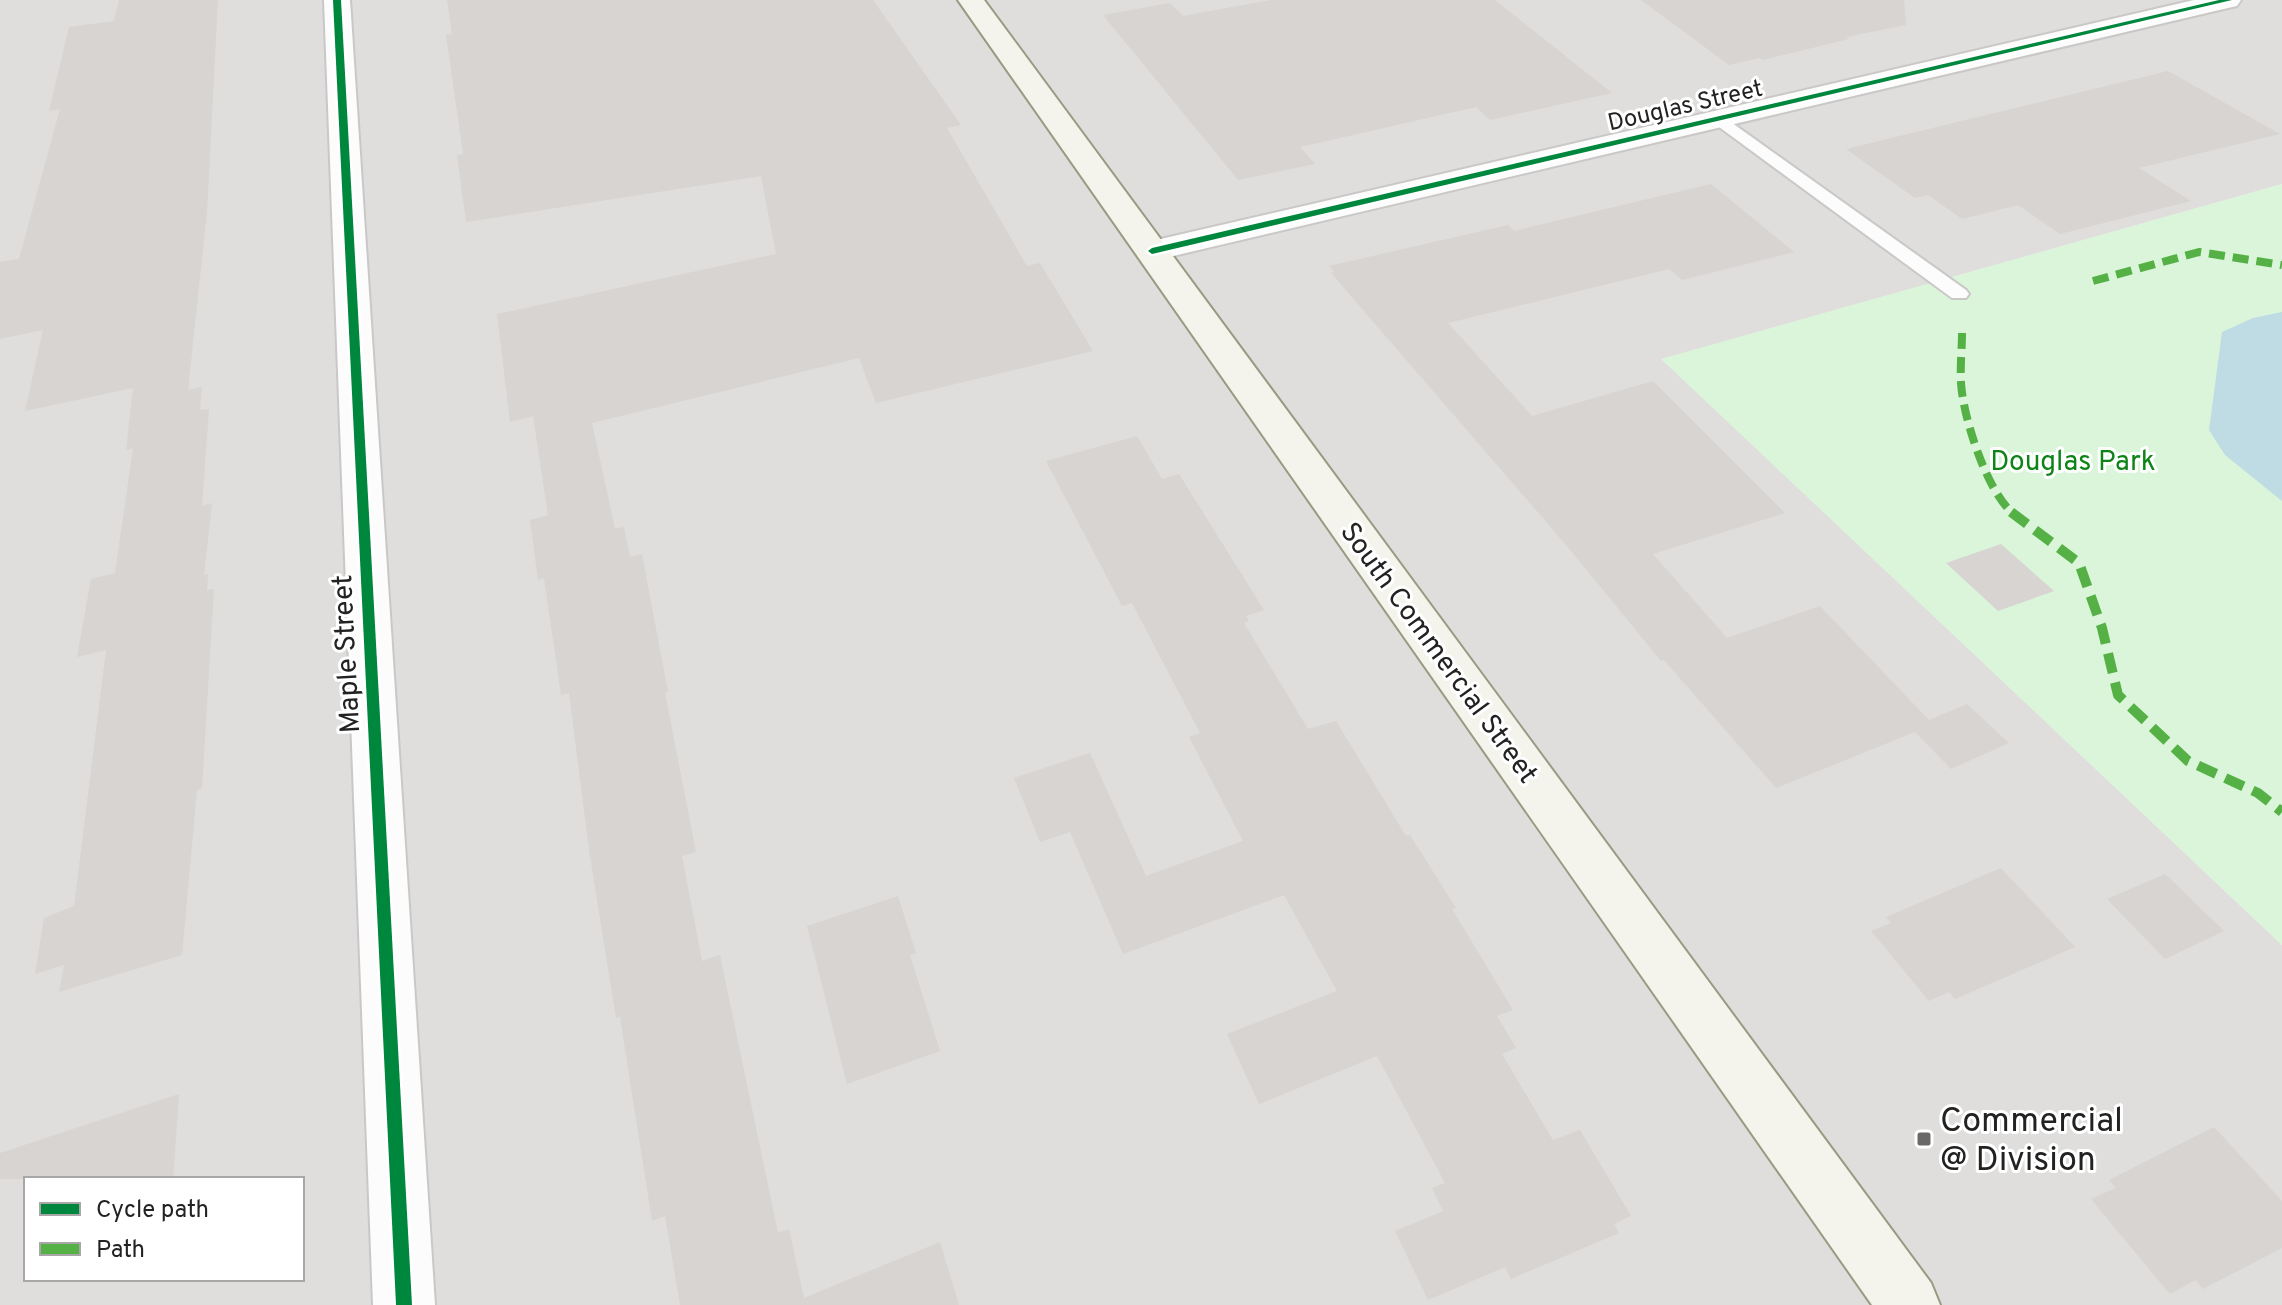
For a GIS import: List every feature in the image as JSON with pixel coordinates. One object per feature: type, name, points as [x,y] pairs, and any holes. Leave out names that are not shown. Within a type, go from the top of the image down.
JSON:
[{"type":"main road","name":"South Commercial Street","points":[[972,0],[1909,1305]]},
{"type":"street","name":"Maple Street","points":[[337,0],[404,1305]]},
{"type":"street","name":"Douglas Street","points":[[1152,251],[2228,0]]},
{"type":"lane","points":[[1721,120],[1959,294]]},
{"type":"shaded area","points":[[0,0],[2282,0],[2282,184],[1662,359],[2282,945],[2282,1305],[0,1305]]},
{"type":"green space","name":"Douglas Park","points":[[2282,184],[2282,945],[1661,359]]},
{"type":"water","points":[[2282,312],[2282,501],[2225,455],[2209,430],[2222,332],[2253,318]]},
{"type":"building","points":[[119,0],[218,0],[207,212],[188,390],[202,387],[200,410],[209,409],[202,506],[212,503],[204,575],[208,574],[207,590],[214,589],[202,788],[197,790],[182,955],[59,992],[64,965],[35,974],[44,918],[74,906],[106,650],[77,657],[91,579],[115,573],[133,448],[126,450],[133,388],[25,411],[43,330],[0,339],[0,262],[19,259],[60,109],[49,111],[69,27],[114,21]]},
{"type":"building","points":[[447,0],[873,0],[961,125],[947,128],[1027,266],[1040,263],[1093,351],[876,403],[859,358],[592,423],[615,529],[624,527],[630,557],[642,554],[696,852],[682,856],[702,961],[720,955],[778,1233],[789,1229],[804,1298],[940,1242],[959,1305],[680,1305],[665,1216],[652,1221],[620,1017],[616,1018],[589,850],[569,693],[561,695],[544,578],[538,580],[530,520],[548,515],[533,416],[510,422],[497,314],[776,254],[761,176],[466,222],[457,155],[463,154],[446,35],[452,34]]},
{"type":"building","points":[[1271,0],[1495,0],[1612,93],[1490,120],[1476,107],[1300,147],[1315,164],[1238,180],[1103,15],[1170,3],[1183,16]]},
{"type":"building","points":[[1641,0],[1904,0],[1906,25],[1846,37],[1849,39],[1763,60],[1759,58],[1729,65]]},
{"type":"building","points":[[2168,71],[2280,134],[2139,168],[2191,201],[2060,234],[2018,205],[1962,219],[1928,195],[1915,198],[1846,149]]},
{"type":"building","points":[[1711,184],[1794,252],[1682,280],[1669,269],[1448,323],[1532,416],[1653,381],[1785,513],[1653,554],[1727,638],[1820,606],[1929,720],[1967,704],[2009,743],[1951,769],[1915,732],[1776,788],[1664,660],[1661,661],[1567,546],[1331,273],[1335,272],[1329,266],[1508,225],[1514,231]]},
{"type":"building","points":[[1137,436],[1162,479],[1179,474],[1264,610],[1246,616],[1249,621],[1244,623],[1308,729],[1336,721],[1406,836],[1410,835],[1456,908],[1452,909],[1513,1010],[1497,1016],[1516,1048],[1502,1054],[1553,1140],[1580,1130],[1631,1216],[1614,1224],[1619,1233],[1511,1279],[1505,1267],[1428,1300],[1395,1231],[1443,1211],[1432,1188],[1445,1183],[1377,1056],[1259,1104],[1227,1034],[1337,991],[1284,895],[1123,954],[1070,832],[1040,842],[1014,778],[1090,753],[1146,876],[1243,841],[1189,737],[1200,733],[1132,603],[1122,606],[1046,461]]},
{"type":"building","points":[[2001,544],[2054,591],[1998,611],[1946,563]]},
{"type":"building","points":[[2001,868],[2075,947],[1955,999],[1949,992],[1929,1001],[1871,931],[1891,923],[1886,917]]},
{"type":"building","points":[[2165,874],[2224,931],[2165,959],[2107,899]]},
{"type":"building","points":[[898,896],[916,953],[910,955],[940,1051],[847,1084],[807,926]]},
{"type":"building","points":[[179,1094],[173,1177],[0,1179],[0,1153]]},
{"type":"building","points":[[2214,1127],[2282,1201],[2282,1248],[2203,1289],[2196,1280],[2170,1294],[2091,1199],[2116,1188],[2109,1180]]},
{"type":"marked path","points":[[2093,281],[2199,252],[2282,265]]},
{"type":"marked path","points":[[1962,333],[1961,385],[1974,442],[2004,506],[2079,563],[2102,628],[2118,695],[2188,761],[2258,793],[2282,812]]},
{"type":"cycle path","points":[[337,0],[404,1305]]},
{"type":"cycle path","points":[[1152,251],[2228,0]]},
{"type":"place","name":"Commercial @ Division","points":[[1924,1139]]}]
